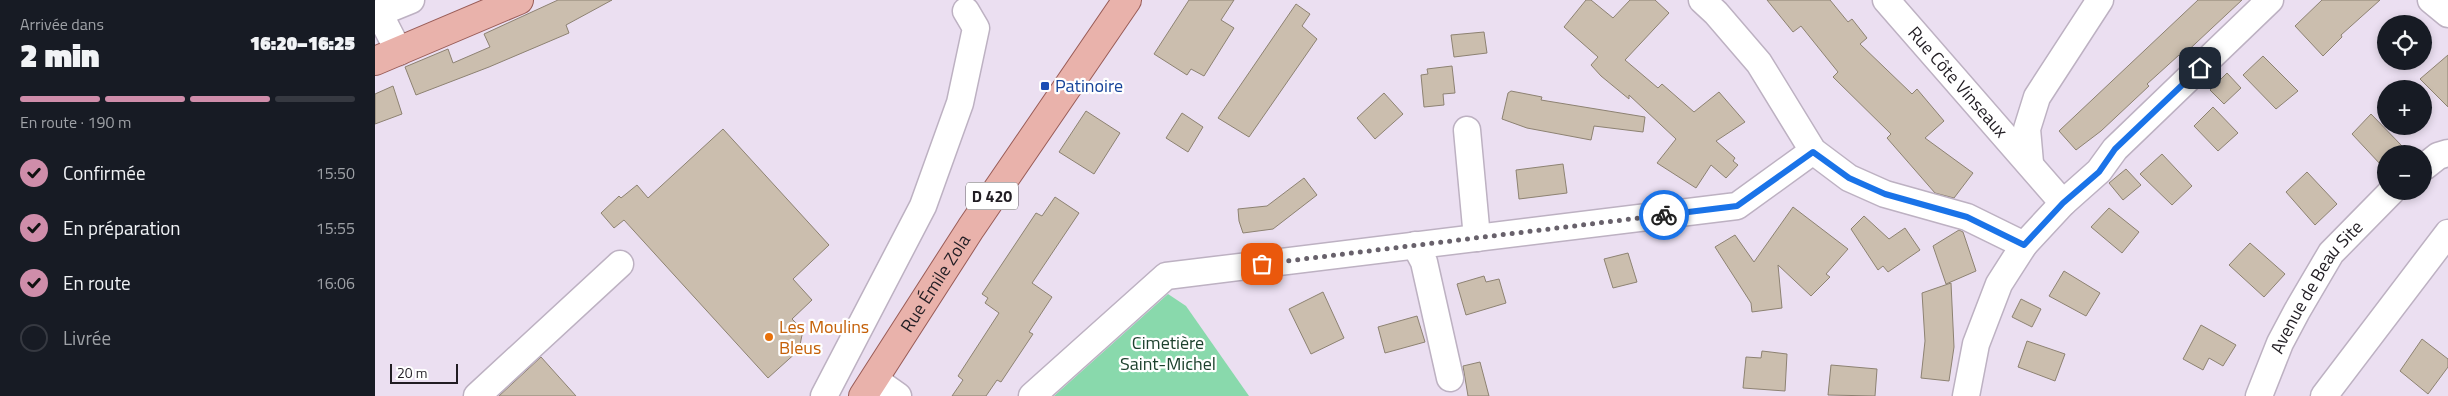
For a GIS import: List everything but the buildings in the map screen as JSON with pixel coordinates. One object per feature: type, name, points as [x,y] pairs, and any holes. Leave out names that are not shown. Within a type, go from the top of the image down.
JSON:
[{"type":"main road","points":[[387,57],[519,0]]},
{"type":"main road","name":"Rue Émile Zola","points":[[869,388],[1002,182],[1127,0]]},
{"type":"street","points":[[387,57],[377,14],[411,0]]},
{"type":"street","points":[[1702,0],[1716,13],[1759,63],[1813,152],[1849,178],[1885,194],[1967,217],[2024,245]]},
{"type":"street","name":"Rue Côte Vinseaux","points":[[1886,0],[2063,203]]},
{"type":"street","points":[[2029,164],[2027,129],[2037,97],[2100,0]]},
{"type":"street","points":[[1966,396],[1976,344],[1999,284],[2024,245],[2063,203],[2099,172],[2115,149],[2270,0]]},
{"type":"street","points":[[2431,0],[2448,14]]},
{"type":"street","points":[[824,396],[923,206],[962,94],[976,28],[966,11]]},
{"type":"street","points":[[1467,130],[1477,238]]},
{"type":"street","points":[[1033,396],[1166,276],[1737,206],[1813,152]]},
{"type":"street","points":[[2432,161],[2438,156],[2448,153]]},
{"type":"street","name":"Avenue de Beau Site","points":[[2259,396],[2297,311],[2331,253],[2383,200]]},
{"type":"street","points":[[2324,396],[2448,232]]},
{"type":"street","points":[[1415,245],[1424,262],[1450,378]]},
{"type":"street","points":[[477,396],[620,264]]},
{"type":"street","points":[[869,388],[898,396]]},
{"type":"green space","name":"Cimetière Saint-Michel","points":[[1168,294],[1186,306],[1249,396],[1054,396]]},
{"type":"way so far","points":[[1262,264],[1664,215]]},
{"type":"place","name":"Patinoire","points":[[1045,86]]},
{"type":"place","name":"Les Moulins Bleus","points":[[769,337]]},
{"type":"route","points":[[1664,215],[1737,206],[1813,152],[1849,178],[1885,194],[1967,217],[2024,245],[2063,203],[2099,172],[2115,149],[2200,68]]}]
